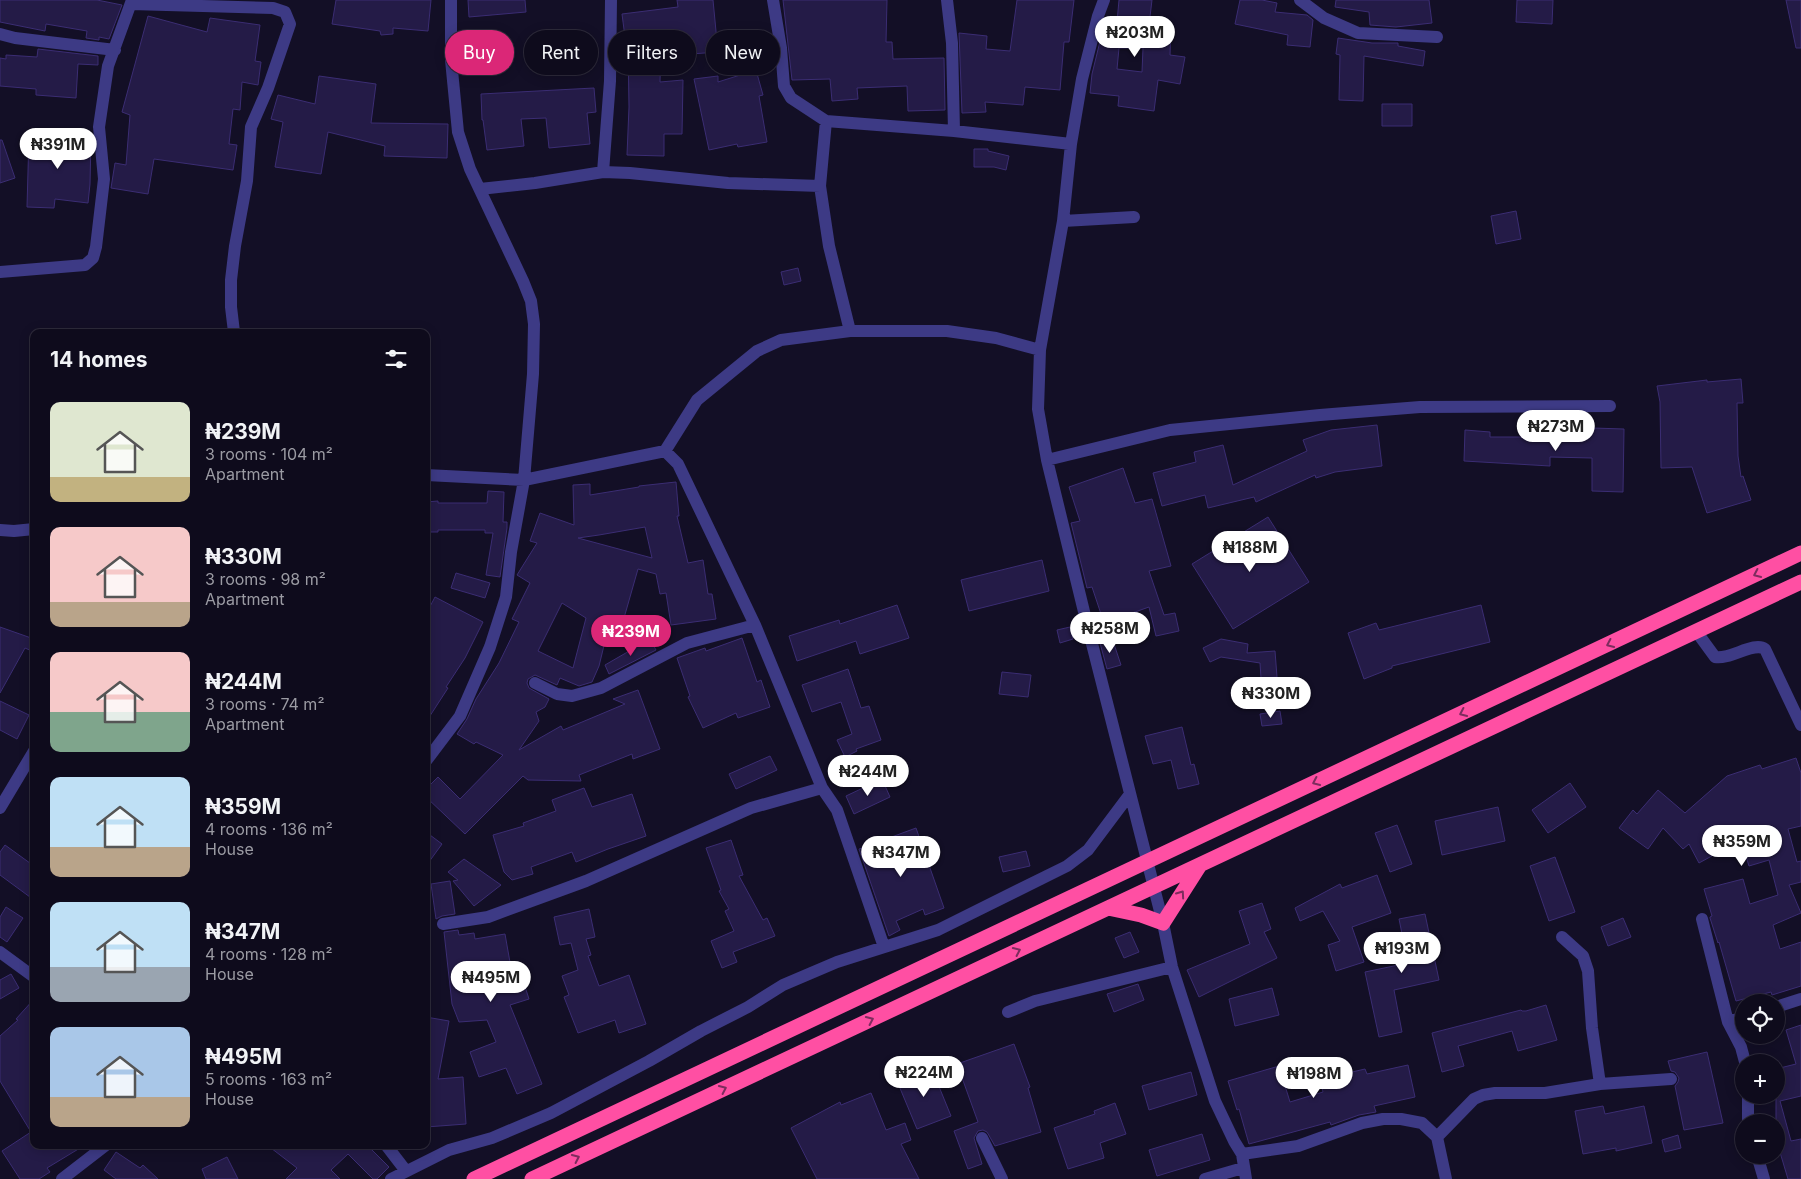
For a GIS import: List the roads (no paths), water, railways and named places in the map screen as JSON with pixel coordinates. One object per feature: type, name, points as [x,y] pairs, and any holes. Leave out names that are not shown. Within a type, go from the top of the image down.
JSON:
[{"type":"highway","points":[[474,1179],[1801,554]]},
{"type":"highway","points":[[532,1179],[1801,582]]},
{"type":"highway","points":[[1108,908],[1141,915],[1163,923],[1200,865]]},
{"type":"street","points":[[430,756],[460,716],[490,647],[506,597],[511,552],[524,480],[533,374],[534,324],[530,301],[523,281],[470,169],[458,132],[451,60],[451,0]]},
{"type":"street","points":[[603,172],[610,81],[611,0]]},
{"type":"street","points":[[773,0],[781,48],[784,86],[791,98],[826,120],[954,131],[1071,144]]},
{"type":"street","points":[[947,0],[952,43],[954,131]]},
{"type":"street","points":[[1104,0],[1082,79],[1071,144],[1063,220],[1040,350],[1038,409],[1048,460],[1163,923],[1172,967],[1214,1101],[1242,1154],[1244,1174],[1205,1179]]},
{"type":"street","points":[[1300,0],[1324,18],[1358,33],[1386,36],[1437,37]]},
{"type":"street","points":[[0,272],[85,266],[93,258],[104,179],[99,127],[108,66],[131,2],[273,8],[285,12],[290,24],[268,88],[251,126],[247,181],[231,280],[234,329]]},
{"type":"street","points":[[0,34],[15,38],[114,50]]},
{"type":"street","points":[[826,120],[820,186],[829,246],[850,331]]},
{"type":"street","points":[[480,189],[536,183],[603,172],[728,183],[820,186]]},
{"type":"street","points":[[1063,220],[1134,217]]},
{"type":"street","points":[[430,475],[524,480],[665,451],[697,400],[757,351],[781,340],[850,331],[947,331],[996,338],[1040,350]]},
{"type":"street","points":[[1048,460],[1170,430],[1320,415],[1420,407],[1610,406]]},
{"type":"street","points":[[665,451],[678,464],[755,625],[822,788],[837,810],[884,947]]},
{"type":"street","points":[[0,530],[14,532],[30,530]]},
{"type":"street","points":[[536,683],[557,694],[572,696],[600,688],[687,643],[755,625]]},
{"type":"street","points":[[1696,632],[1715,656],[1725,657],[1758,646],[1765,649],[1801,725]]},
{"type":"street","points":[[0,808],[30,758]]},
{"type":"street","points":[[443,924],[488,917],[586,881],[750,808],[822,788]]},
{"type":"street","points":[[391,1179],[449,1150],[492,1138],[551,1113],[748,1007],[783,985],[829,965],[938,930],[1067,866],[1088,850],[1130,794]]},
{"type":"street","points":[[1702,919],[1728,1022],[1743,1054]]},
{"type":"street","points":[[1562,937],[1582,956],[1588,971],[1592,1028],[1600,1084]]},
{"type":"street","points":[[0,952],[30,974]]},
{"type":"street","points":[[1008,1012],[1035,1001],[1172,967]]},
{"type":"street","points":[[1785,1004],[1801,999]]},
{"type":"street","points":[[1728,1022],[1735,1020]]},
{"type":"street","points":[[1437,1137],[1474,1099],[1495,1092],[1545,1093],[1600,1084],[1671,1079]]},
{"type":"street","points":[[1242,1154],[1298,1146],[1362,1123],[1383,1119],[1401,1119],[1422,1123],[1437,1137],[1446,1179]]},
{"type":"street","points":[[982,1138],[1002,1179]]},
{"type":"street","points":[[62,1179],[101,1149]]},
{"type":"street","points":[[389,1149],[406,1171]]},
{"type":"street","points":[[1760,1164],[1764,1179]]}]
